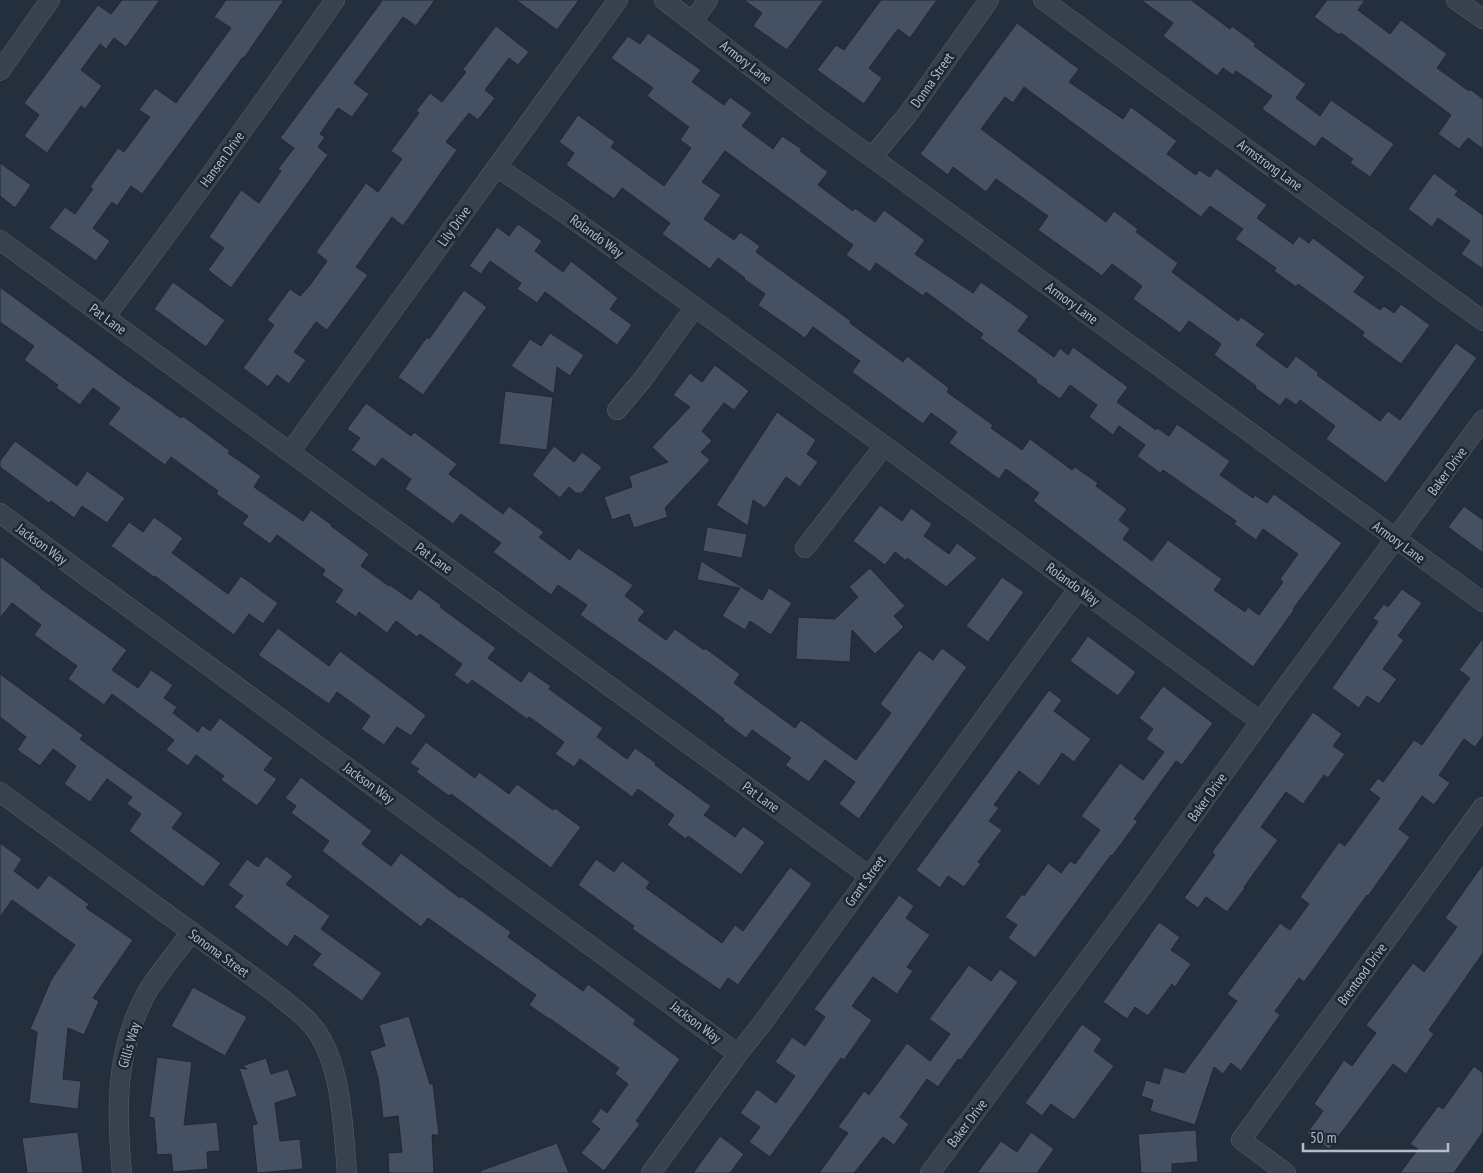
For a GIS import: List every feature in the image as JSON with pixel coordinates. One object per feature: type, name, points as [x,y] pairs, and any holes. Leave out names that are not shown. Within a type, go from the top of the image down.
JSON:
[{"type":"street","points":[[0,71],[50,0]]},
{"type":"street","name":"Hansen Drive","points":[[105,316],[257,111],[335,0]]},
{"type":"street","name":"Lily Drive","points":[[290,452],[618,0]]},
{"type":"street","name":"Armory Lane","points":[[664,0],[815,116],[1483,602]]},
{"type":"street","points":[[693,21],[708,0]]},
{"type":"street","name":"Donna Street","points":[[872,157],[908,114],[989,0]]},
{"type":"street","points":[[1456,0],[1483,20]]},
{"type":"street","name":"Armstrong Lane","points":[[1050,5],[1483,321]]},
{"type":"street","name":"Rolando Way","points":[[497,167],[564,212],[695,307],[1261,722]]},
{"type":"street","name":"Pat Lane","points":[[0,240],[869,876]]},
{"type":"street","points":[[618,410],[695,307]]},
{"type":"street","name":"Baker Drive","points":[[930,1173],[1483,420]]},
{"type":"street","points":[[805,548],[884,446]]},
{"type":"street","name":"Jackson Way","points":[[0,513],[738,1054]]},
{"type":"street","name":"Grant Street","points":[[651,1173],[761,1025],[1078,588]]},
{"type":"street","name":"Sonoma Street","points":[[0,792],[279,996],[310,1022],[330,1056],[341,1106],[347,1173]]},
{"type":"street","name":"Brentood Drive","points":[[1286,1173],[1241,1140],[1483,807]]},
{"type":"street","name":"Gillis Way","points":[[122,1173],[118,1091],[123,1058],[131,1032],[147,994],[191,932]]},
{"type":"building","points":[[122,0],[160,0],[126,47],[114,38],[106,49],[100,44],[81,70],[102,86],[85,109],[81,106],[47,153],[24,136],[39,115],[24,103],[98,5],[111,14]]},
{"type":"building","points":[[226,0],[284,0],[244,58],[142,194],[131,186],[117,206],[112,202],[93,228],[110,241],[96,261],[49,228],[65,207],[75,214],[93,189],[90,187],[118,148],[124,152],[150,117],[139,110],[155,88],[176,103],[231,28],[214,17]]},
{"type":"building","points":[[380,0],[435,0],[416,26],[403,17],[354,83],[369,94],[352,117],[338,108],[320,134],[325,137],[318,147],[328,155],[231,288],[208,270],[224,248],[209,237],[241,190],[259,203],[281,171],[278,169],[294,148],[280,138],[382,1]]},
{"type":"building","points":[[516,0],[579,0],[557,30]]},
{"type":"building","points":[[744,0],[824,0],[787,50],[753,26],[762,13]]},
{"type":"building","points":[[881,0],[937,0],[910,38],[898,29],[869,68],[882,78],[864,104],[817,70],[836,45],[844,50]]},
{"type":"building","points":[[1141,0],[1191,0],[1230,29],[1232,26],[1256,44],[1254,46],[1306,84],[1296,98],[1320,116],[1331,100],[1394,144],[1370,177],[1350,163],[1353,159],[1322,137],[1315,147],[1262,109],[1272,96],[1236,71],[1233,75],[1223,68],[1217,76],[1163,36],[1173,23]]},
{"type":"building","points":[[1327,0],[1365,0],[1358,10],[1390,34],[1401,20],[1447,54],[1437,68],[1483,99],[1483,149],[1468,138],[1459,149],[1438,134],[1451,115],[1341,33],[1339,35],[1314,17]]},
{"type":"building","points":[[1017,23],[1079,69],[1069,82],[1123,119],[1131,107],[1177,141],[1167,154],[1196,175],[1199,170],[1210,177],[1216,168],[1267,205],[1257,218],[1293,244],[1299,236],[1309,243],[1313,238],[1365,277],[1354,292],[1380,310],[1384,306],[1394,313],[1401,304],[1430,325],[1401,364],[1362,336],[1364,332],[1298,284],[1296,287],[1274,271],[1276,268],[1235,239],[1243,229],[1210,206],[1201,217],[1024,87],[1013,103],[1005,97],[981,129],[1106,222],[1114,211],[1138,229],[1136,232],[1178,263],[1172,272],[1238,321],[1241,317],[1265,334],[1256,345],[1287,368],[1296,356],[1319,373],[1317,375],[1380,421],[1388,411],[1400,420],[1456,343],[1477,358],[1386,483],[1326,439],[1335,426],[1300,400],[1296,405],[1286,398],[1280,406],[1214,355],[1221,344],[1189,321],[1180,333],[1133,299],[1142,286],[1112,264],[1102,276],[1038,230],[1048,216],[996,179],[986,192],[953,167],[948,175],[920,154]]},
{"type":"building","points":[[496,26],[529,52],[518,65],[509,58],[485,90],[495,98],[478,120],[469,113],[446,142],[457,150],[403,226],[392,217],[356,267],[368,275],[327,330],[316,322],[294,352],[306,360],[289,384],[277,375],[268,387],[243,368],[274,325],[267,320],[290,289],[300,296],[310,285],[327,261],[316,252],[366,183],[378,192],[402,159],[391,151],[419,113],[416,111],[430,93],[442,102],[466,72],[463,69]]},
{"type":"building","points":[[648,33],[701,70],[692,82],[724,105],[730,97],[752,113],[742,126],[773,149],[782,136],[802,149],[800,151],[828,172],[818,185],[853,211],[855,208],[875,222],[884,210],[925,240],[915,254],[973,293],[981,282],[1029,316],[1018,331],[1054,357],[1060,348],[1068,355],[1073,347],[1128,387],[1117,402],[1156,430],[1157,428],[1169,436],[1177,424],[1230,461],[1220,475],[1253,498],[1255,495],[1267,503],[1274,494],[1342,543],[1253,667],[1033,501],[1039,493],[1006,469],[999,479],[949,443],[957,432],[931,413],[923,424],[852,372],[860,361],[813,327],[805,338],[758,305],[765,294],[718,258],[710,269],[662,234],[670,223],[622,188],[614,199],[566,165],[574,153],[559,142],[578,115],[615,142],[611,147],[664,186],[691,148],[680,140],[689,127],[647,96],[653,88],[611,58],[628,36],[640,44]],"holes":[[[725,151],[853,245],[846,255],[870,272],[876,263],[923,296],[926,292],[983,334],[980,338],[1060,399],[1070,385],[1097,405],[1089,417],[1113,435],[1119,426],[1145,445],[1137,456],[1160,473],[1163,470],[1236,521],[1234,524],[1256,540],[1263,529],[1298,554],[1280,579],[1283,582],[1259,615],[1248,607],[1245,612],[1214,590],[1222,579],[1168,540],[1152,561],[1123,539],[1130,529],[1119,520],[1127,509],[1096,486],[1098,483],[1075,467],[1072,470],[1030,439],[1022,450],[991,428],[993,425],[947,392],[949,388],[907,356],[903,362],[850,323],[851,321],[756,252],[760,246],[740,232],[734,240],[704,219],[721,195],[702,182]]]},
{"type":"building","points":[[0,163],[31,185],[15,208],[0,196]]},
{"type":"building","points":[[1434,173],[1458,191],[1455,195],[1483,215],[1483,269],[1461,254],[1470,241],[1438,218],[1432,227],[1408,209]]},
{"type":"building","points":[[518,224],[542,241],[535,251],[563,272],[571,261],[618,298],[610,309],[632,325],[617,345],[545,292],[537,303],[517,289],[521,283],[490,261],[481,274],[469,266],[497,227],[509,236]]},
{"type":"building","points":[[173,282],[225,320],[206,347],[154,309]]},
{"type":"building","points":[[0,287],[136,387],[181,418],[183,416],[230,451],[228,453],[261,476],[254,487],[303,521],[311,510],[332,525],[369,554],[361,566],[411,600],[419,589],[441,605],[440,607],[496,648],[488,658],[521,682],[529,671],[551,686],[549,689],[603,728],[597,737],[627,759],[635,748],[656,763],[655,765],[711,806],[704,815],[735,837],[743,826],[765,842],[741,875],[688,836],[686,839],[667,825],[674,815],[638,789],[632,797],[580,759],[574,767],[555,754],[564,742],[529,717],[527,719],[472,680],[468,685],[454,675],[462,664],[420,634],[417,637],[396,621],[387,633],[359,612],[356,617],[335,602],[343,590],[322,575],[325,570],[277,535],[270,544],[242,524],[248,516],[216,494],[218,491],[171,457],[165,465],[108,424],[120,408],[93,388],[80,405],[56,388],[58,385],[24,360],[34,346],[0,322]]},
{"type":"building","points":[[464,290],[487,307],[423,395],[398,377],[427,337],[429,339]]},
{"type":"building","points":[[550,333],[584,355],[570,376],[557,367],[554,394],[511,366],[530,339],[541,346]]},
{"type":"building","points":[[715,365],[749,391],[734,410],[724,403],[702,431],[712,441],[701,452],[710,460],[665,508],[668,517],[634,528],[629,514],[612,520],[604,497],[632,487],[629,476],[668,462],[652,447],[690,407],[673,395],[690,373],[702,382]]},
{"type":"building","points":[[505,391],[553,397],[547,450],[499,444]]},
{"type":"building","points":[[366,403],[411,436],[414,432],[457,464],[449,474],[503,514],[509,506],[544,532],[539,537],[570,560],[578,548],[633,585],[625,596],[645,611],[638,620],[666,640],[675,629],[704,650],[705,648],[740,674],[734,683],[795,728],[801,720],[856,760],[891,713],[880,704],[919,650],[933,660],[942,648],[967,667],[859,819],[839,804],[855,782],[825,760],[809,782],[785,765],[791,758],[752,730],[746,738],[670,678],[580,615],[587,605],[558,585],[551,595],[493,552],[501,543],[461,514],[453,524],[405,489],[411,479],[382,458],[375,467],[351,450],[360,438],[347,429]]},
{"type":"building","points":[[777,412],[816,440],[807,454],[818,462],[800,487],[786,477],[765,508],[753,500],[748,526],[716,505]]},
{"type":"building","points":[[15,441],[77,486],[87,471],[125,498],[107,523],[82,506],[74,518],[51,501],[49,503],[0,467],[0,461]]},
{"type":"building","points":[[554,446],[574,462],[582,452],[602,467],[582,493],[576,493],[569,487],[560,498],[532,475]]},
{"type":"building","points":[[880,505],[902,521],[911,508],[932,524],[924,536],[949,554],[957,543],[977,558],[946,587],[907,558],[906,561],[895,552],[885,565],[853,541]]},
{"type":"building","points":[[1464,506],[1483,520],[1483,553],[1448,527]]},
{"type":"building","points":[[154,517],[183,538],[172,553],[228,594],[241,576],[278,603],[263,624],[249,614],[234,635],[111,546],[129,522],[143,532]]},
{"type":"building","points":[[707,527],[747,534],[742,558],[703,551]]},
{"type":"building","points":[[0,556],[40,588],[127,650],[112,670],[138,688],[151,670],[173,685],[164,698],[177,707],[173,713],[198,732],[202,725],[210,731],[220,718],[273,758],[264,770],[277,779],[257,806],[221,780],[224,776],[196,755],[188,766],[166,750],[174,740],[112,694],[104,705],[68,679],[77,666],[34,635],[41,625],[12,603],[0,618]]},
{"type":"building","points":[[701,561],[762,600],[769,588],[792,603],[771,635],[750,621],[745,630],[722,616],[740,588],[697,580]]},
{"type":"building","points":[[870,568],[905,606],[894,616],[904,627],[875,654],[852,630],[850,662],[796,659],[798,617],[835,619],[858,597],[849,587]]},
{"type":"building","points":[[1002,577],[1024,592],[988,642],[966,626]]},
{"type":"building","points":[[1402,589],[1422,603],[1398,636],[1404,640],[1383,669],[1397,679],[1379,704],[1367,696],[1359,708],[1332,688],[1378,622],[1373,618],[1384,604],[1388,607]]},
{"type":"building","points":[[278,628],[329,666],[340,651],[426,715],[411,736],[397,727],[384,745],[361,729],[370,716],[337,692],[329,704],[258,655]]},
{"type":"building","points":[[1088,636],[1136,672],[1118,696],[1070,661]]},
{"type":"building","points":[[1483,638],[1483,736],[1475,747],[1464,739],[1439,775],[1450,783],[1434,805],[1422,796],[1399,829],[1410,837],[1304,982],[1299,978],[1275,1011],[1280,1015],[1241,1071],[1231,1063],[1223,1074],[1214,1067],[1195,1125],[1150,1111],[1153,1100],[1141,1096],[1146,1080],[1159,1084],[1164,1067],[1184,1073],[1237,1001],[1227,994],[1280,923],[1290,930],[1309,904],[1300,897],[1339,842],[1345,846],[1380,798],[1369,790],[1378,778],[1383,782],[1414,740],[1422,745],[1470,678],[1459,670]]},
{"type":"building","points":[[0,674],[83,735],[80,739],[183,813],[172,828],[221,863],[203,887],[129,831],[141,814],[127,804],[132,797],[107,779],[90,802],[64,784],[76,766],[53,749],[40,766],[17,750],[26,737],[0,717]]},
{"type":"building","points":[[1163,686],[1213,723],[1182,765],[1176,761],[1134,819],[1138,821],[1035,958],[1008,938],[1017,925],[1005,917],[1022,894],[1024,896],[1048,863],[1061,873],[1070,861],[1075,864],[1100,830],[1081,816],[1120,763],[1143,780],[1164,752],[1146,739],[1153,729],[1139,718]]},
{"type":"building","points":[[1049,690],[1062,700],[1054,711],[1091,739],[1074,762],[1062,753],[1039,786],[1019,771],[994,805],[999,808],[989,821],[1002,830],[978,862],[981,864],[964,887],[948,876],[940,888],[916,870]]},
{"type":"building","points":[[1313,712],[1342,734],[1333,746],[1345,754],[1328,778],[1324,775],[1303,804],[1286,792],[1261,827],[1278,840],[1227,912],[1206,897],[1198,908],[1184,898],[1215,855],[1212,852]]},
{"type":"building","points":[[426,742],[475,778],[479,772],[509,794],[517,784],[553,810],[555,808],[581,827],[551,868],[451,794],[449,796],[416,772],[419,769],[410,763]]},
{"type":"building","points":[[301,777],[372,831],[362,844],[391,866],[401,853],[460,898],[461,896],[511,932],[508,937],[583,991],[588,984],[636,1020],[633,1024],[680,1059],[636,1121],[640,1124],[604,1171],[581,1153],[600,1129],[591,1122],[601,1108],[607,1113],[628,1084],[615,1074],[619,1068],[529,1005],[536,995],[428,918],[421,927],[322,851],[329,841],[291,813],[296,806],[285,798]]},
{"type":"building","points":[[0,843],[22,859],[14,871],[38,889],[49,875],[89,904],[86,908],[133,940],[93,998],[99,1001],[84,1035],[68,1028],[63,1079],[81,1081],[78,1109],[29,1103],[37,1032],[30,1029],[51,980],[75,945],[12,900],[0,917]]},
{"type":"building","points":[[266,856],[293,876],[286,884],[330,916],[321,929],[382,973],[362,1001],[312,965],[321,954],[295,935],[287,947],[234,907],[243,896],[228,885],[247,859],[258,867]]},
{"type":"building","points":[[596,859],[614,872],[622,861],[650,882],[646,888],[722,943],[735,925],[743,931],[790,867],[812,884],[738,985],[728,978],[720,990],[632,929],[634,926],[578,885]]},
{"type":"building","points":[[1483,864],[1483,953],[1429,1030],[1434,1034],[1406,1074],[1393,1064],[1329,1149],[1307,1133],[1323,1111],[1314,1104],[1344,1060],[1352,1066],[1376,1033],[1366,1025],[1413,963],[1424,972],[1457,927],[1445,918]]},
{"type":"building","points":[[899,895],[914,906],[906,918],[930,935],[907,967],[913,971],[897,994],[873,977],[852,1006],[872,1020],[844,1060],[841,1058],[770,1157],[749,1142],[760,1127],[740,1113],[757,1089],[776,1103],[795,1076],[775,1062],[792,1037],[805,1046],[825,1017],[814,1009]]},
{"type":"building","points":[[1159,922],[1180,937],[1171,950],[1191,964],[1175,987],[1172,984],[1148,1016],[1135,1007],[1127,1019],[1103,1002]]},
{"type":"building","points":[[969,965],[991,981],[1000,969],[1018,982],[961,1060],[958,1059],[938,1087],[927,1079],[900,1117],[909,1124],[894,1145],[883,1137],[854,1173],[819,1173],[848,1133],[838,1127],[864,1091],[869,1095],[907,1043],[930,1061],[950,1034],[929,1019]]},
{"type":"building","points":[[193,987],[247,1017],[225,1056],[171,1026]]},
{"type":"building","points":[[409,1016],[430,1084],[433,1084],[439,1135],[432,1135],[434,1173],[389,1173],[388,1153],[402,1152],[398,1116],[383,1118],[378,1077],[370,1051],[385,1046],[379,1025]]},
{"type":"building","points":[[1082,1024],[1102,1039],[1094,1051],[1114,1066],[1074,1120],[1051,1104],[1042,1116],[1025,1103]]},
{"type":"building","points":[[157,1057],[192,1062],[184,1125],[217,1122],[220,1151],[207,1152],[208,1169],[173,1172],[171,1154],[157,1155],[154,1118],[149,1117]]},
{"type":"building","points":[[266,1058],[271,1074],[288,1069],[297,1096],[275,1103],[280,1141],[300,1139],[303,1169],[257,1173],[252,1125],[257,1124],[239,1068],[247,1069],[242,1066]]},
{"type":"building","points":[[1474,1066],[1483,1073],[1483,1132],[1454,1173],[1400,1173],[1418,1149],[1410,1144],[1438,1106],[1443,1109]]},
{"type":"building","points":[[1196,1130],[1198,1162],[1172,1164],[1172,1173],[1141,1173],[1138,1134]]},
{"type":"building","points":[[78,1132],[83,1173],[27,1173],[22,1138]]},
{"type":"building","points":[[1031,1132],[1054,1149],[1037,1173],[977,1173],[1001,1141],[1017,1152]]},
{"type":"building","points":[[720,1136],[744,1154],[730,1173],[693,1173]]},
{"type":"building","points":[[557,1143],[569,1173],[481,1173],[480,1171]]}]
